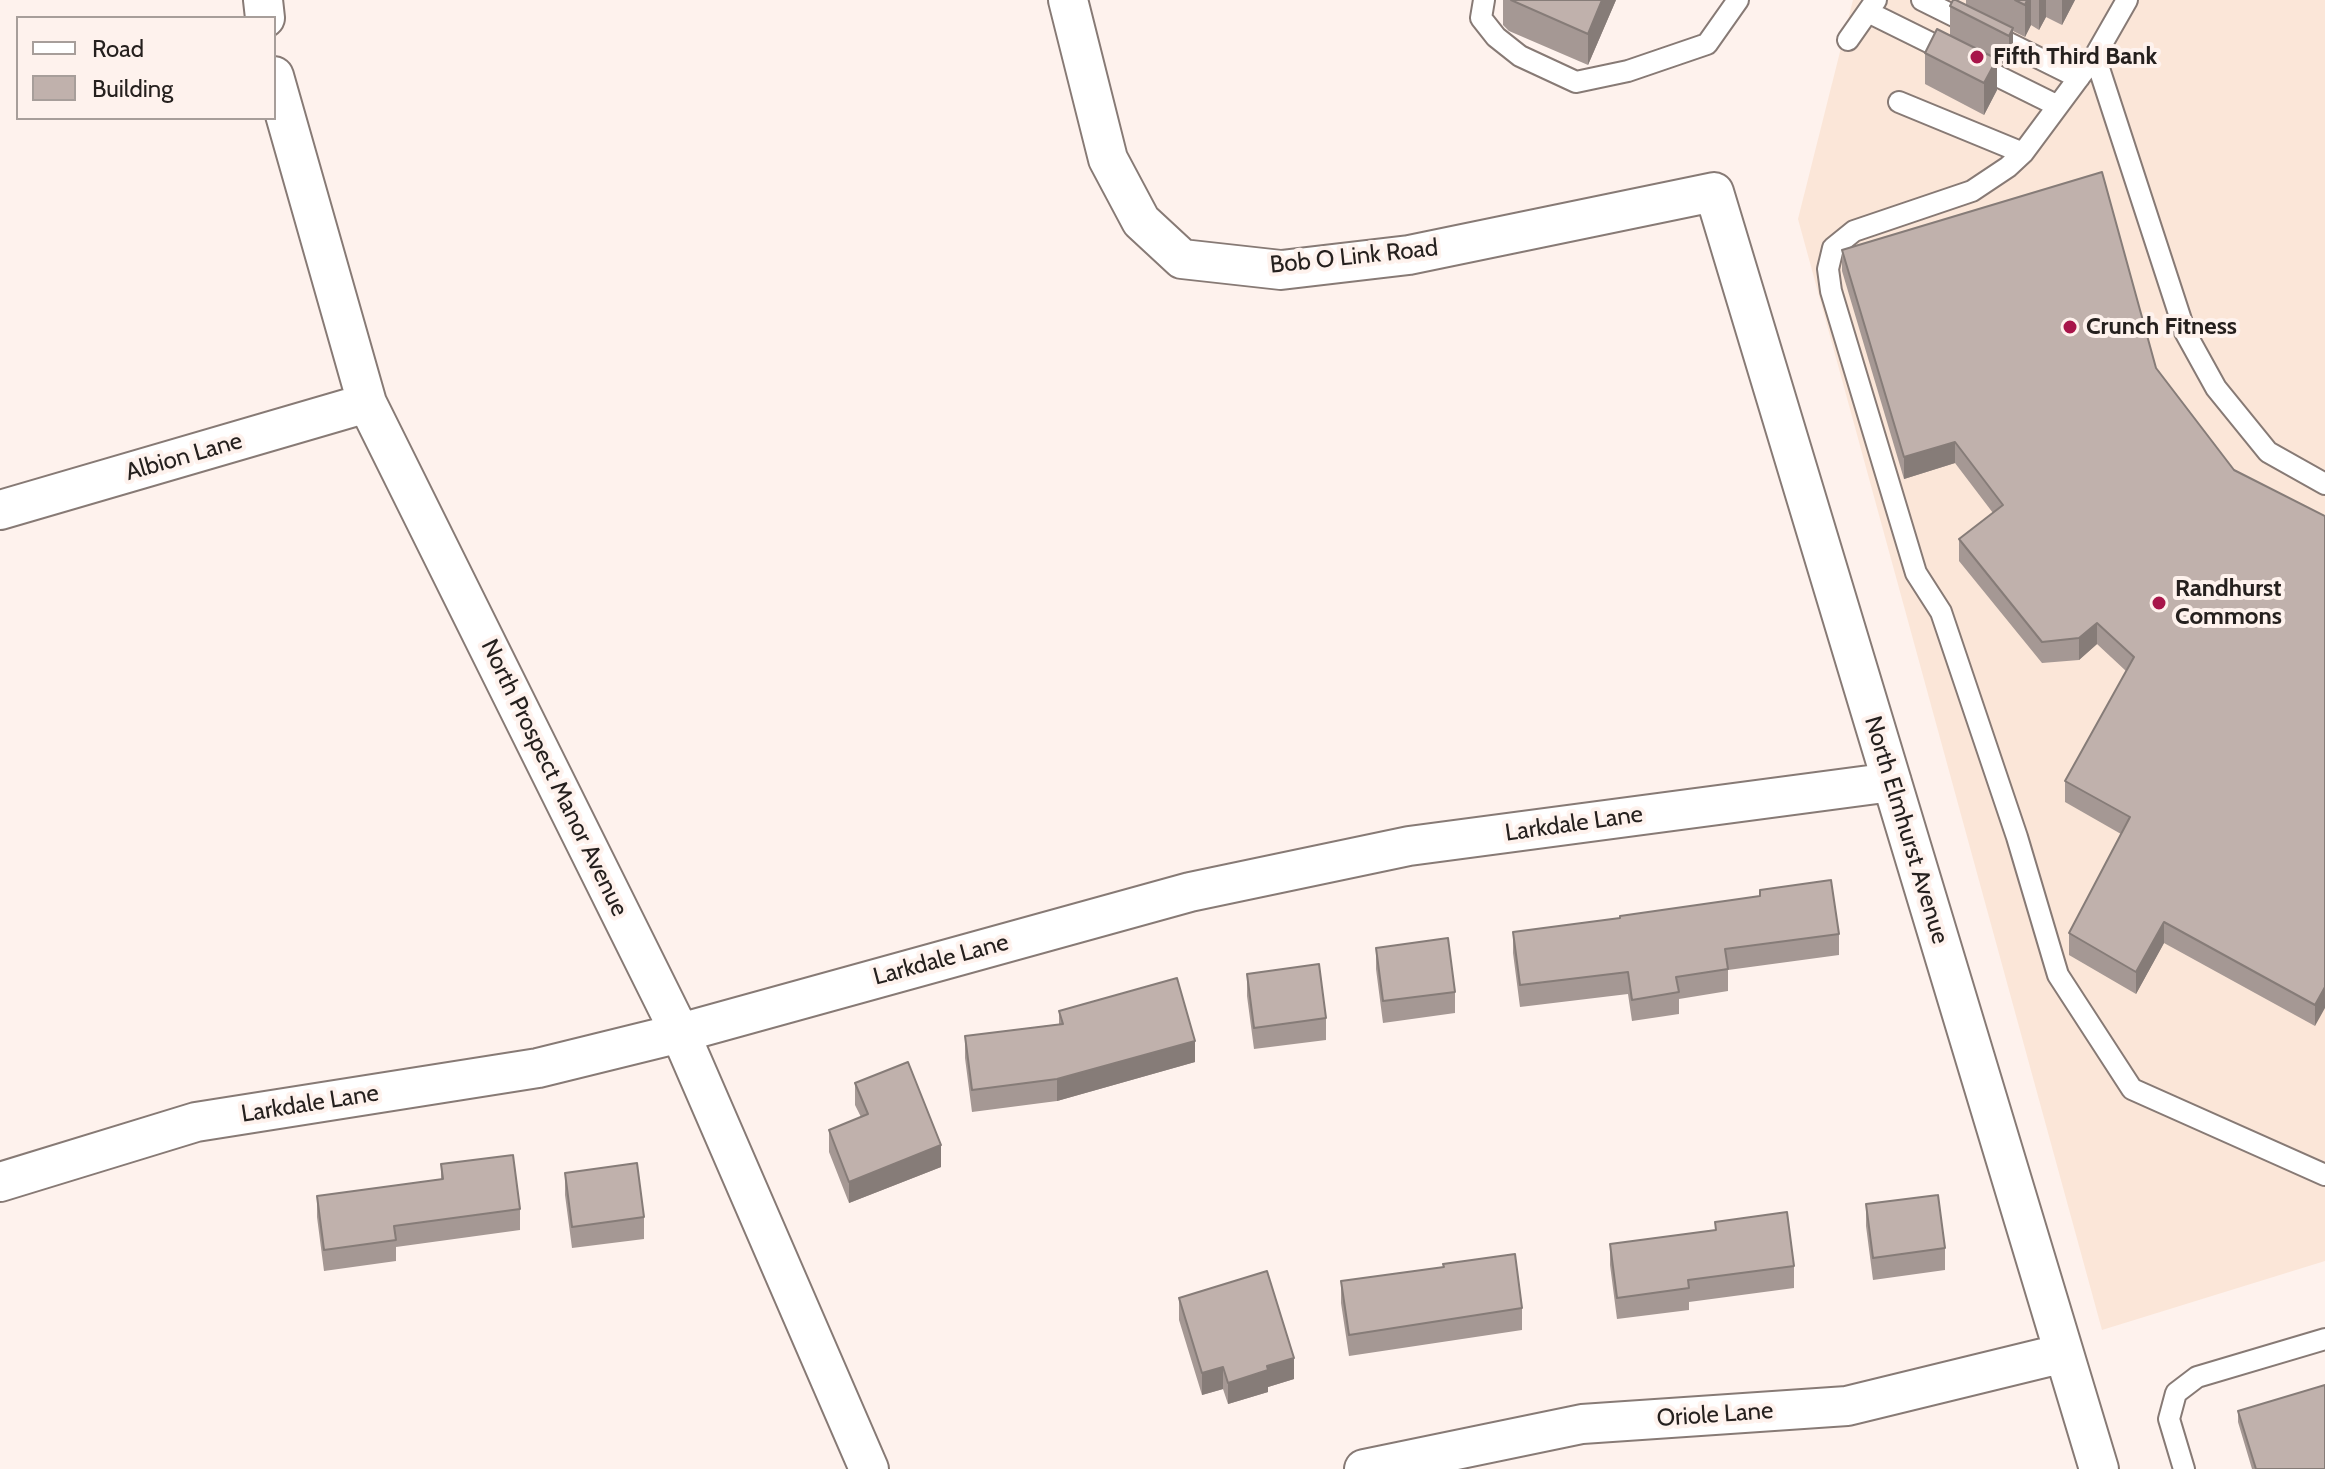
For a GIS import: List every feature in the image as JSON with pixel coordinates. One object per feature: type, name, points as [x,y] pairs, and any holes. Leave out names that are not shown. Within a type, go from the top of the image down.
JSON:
[{"type":"street","name":"Bob O Link Road","points":[[1068,0],[1108,159],[1141,221],[1182,259],[1281,270],[1395,257],[1714,192]]},
{"type":"street","name":"North Prospect Manor Avenue","points":[[276,83],[367,403],[680,1033],[869,1469]]},
{"type":"street","name":"North Elmhurst Avenue","points":[[1714,192],[2099,1469]]},
{"type":"street","name":"Albion Lane","points":[[0,510],[367,403]]},
{"type":"street","name":"Larkdale Lane","points":[[0,1182],[196,1122],[538,1068],[680,1033],[1190,892],[1409,846],[1892,782]]},
{"type":"street","name":"Oriole Lane","points":[[1364,1469],[1582,1424],[1847,1406],[2064,1353]]},
{"type":"lane","points":[[1484,0],[1481,18],[1496,37],[1520,56],[1576,82],[1628,71],[1707,44],[1738,0]]},
{"type":"lane","points":[[1922,0],[2079,78]]},
{"type":"lane","points":[[2127,0],[2095,56],[2023,153],[1972,191],[1854,231],[1833,248],[1828,269],[1831,291],[1916,573],[1941,612],[2017,837],[2058,975],[2132,1089],[2325,1175]]},
{"type":"lane","points":[[1848,40],[1872,6],[2058,106]]},
{"type":"lane","points":[[2095,56],[2185,332],[2216,388],[2268,452],[2325,484]]},
{"type":"lane","points":[[1899,102],[2023,153]]},
{"type":"lane","points":[[2184,1469],[2169,1419],[2176,1393],[2197,1377],[2325,1339]]},
{"type":"shaded area","name":"Randhurst Commons","points":[[1853,0],[2325,0],[2325,1261],[2102,1330],[1798,219]]},
{"type":"building","points":[[1511,0],[1602,0],[1588,34]]},
{"type":"building","points":[[1953,0],[2013,28],[2009,36],[1950,6]]},
{"type":"building","points":[[1937,29],[1997,59],[1984,83],[1925,53]]},
{"type":"building","name":"Randhurst Commons","points":[[2102,172],[2156,368],[2234,470],[2325,516],[2325,987],[2315,1005],[2164,922],[2136,972],[2069,933],[2130,817],[2065,781],[2134,657],[2097,623],[2079,638],[2042,642],[1959,539],[2003,505],[1955,442],[1904,457],[1842,250]]},
{"type":"building","points":[[1831,880],[1839,934],[1725,949],[1728,969],[1676,977],[1679,992],[1632,1000],[1628,972],[1520,985],[1513,932],[1760,896],[1760,890]]},
{"type":"building","points":[[1448,938],[1455,992],[1383,1001],[1376,948]]},
{"type":"building","points":[[1319,964],[1326,1018],[1254,1028],[1247,974]]},
{"type":"building","points":[[1177,978],[1195,1041],[1057,1079],[972,1090],[965,1036],[1063,1024],[1059,1011]]},
{"type":"building","points":[[908,1062],[941,1145],[849,1182],[829,1130],[868,1114],[855,1083]]},
{"type":"building","points":[[513,1155],[520,1209],[394,1226],[396,1240],[324,1250],[317,1196],[443,1179],[441,1164]]},
{"type":"building","points":[[637,1163],[644,1217],[572,1227],[565,1173]]},
{"type":"building","points":[[1938,1195],[1945,1248],[1873,1258],[1866,1204]]},
{"type":"building","points":[[1787,1212],[1794,1266],[1688,1280],[1689,1288],[1617,1298],[1610,1244],[1716,1230],[1715,1222]]},
{"type":"building","points":[[1515,1254],[1522,1308],[1349,1335],[1341,1281]]},
{"type":"building","points":[[1267,1271],[1294,1358],[1228,1383],[1223,1367],[1202,1373],[1179,1298]]},
{"type":"building","points":[[2325,1385],[2325,1469],[2256,1469],[2238,1411]]},
{"type":"place","name":"Fifth Third Bank","points":[[1977,57]]},
{"type":"place","name":"Crunch Fitness","points":[[2070,327]]},
{"type":"place","name":"Randhurst Commons","points":[[2159,603]]}]
